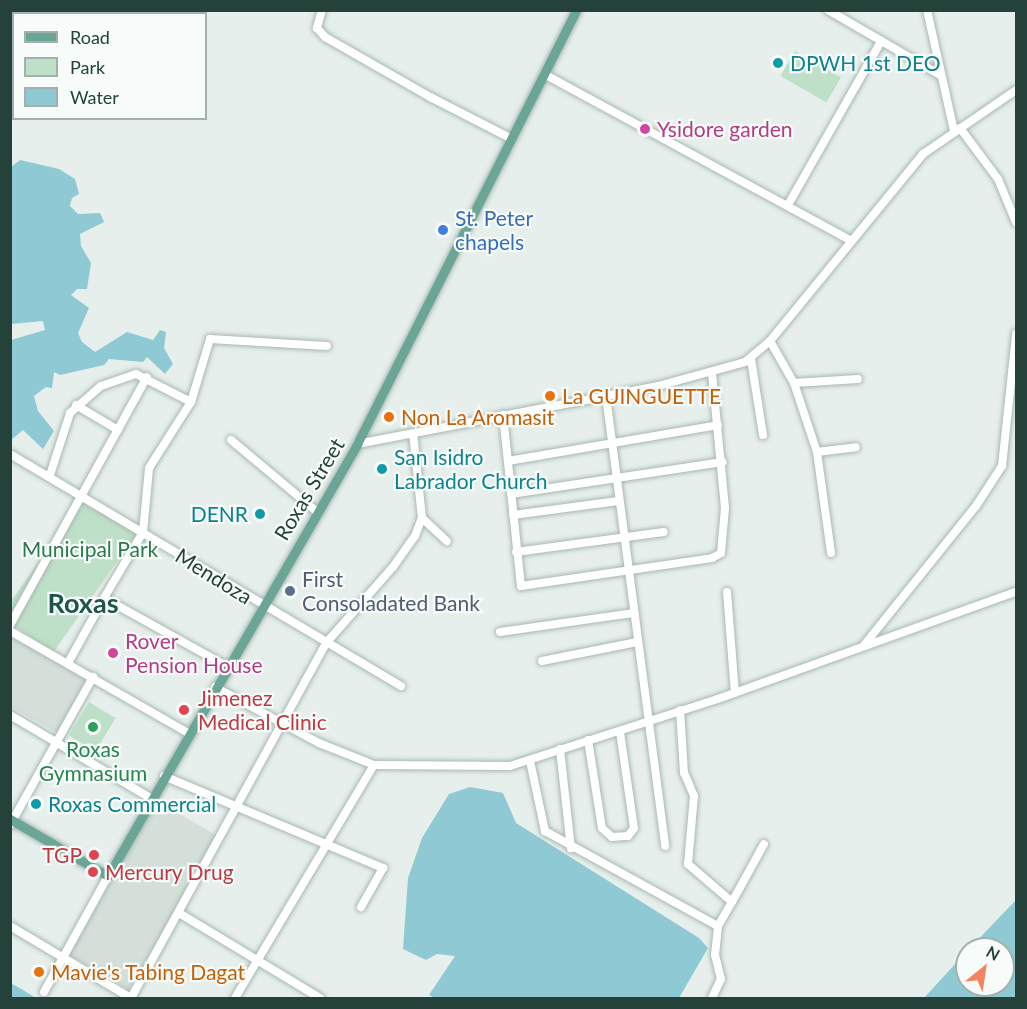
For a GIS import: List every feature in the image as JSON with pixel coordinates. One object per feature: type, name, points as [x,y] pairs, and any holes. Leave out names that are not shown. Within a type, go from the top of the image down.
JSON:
[{"type":"main road","name":"Roxas Street","points":[[108,876],[261,605],[357,444],[576,10]]},
{"type":"main road","points":[[11,821],[108,876]]},
{"type":"street","points":[[322,10],[317,28],[325,37],[432,99],[512,139]]},
{"type":"street","points":[[828,10],[940,75]]},
{"type":"street","points":[[927,10],[940,75],[957,130],[998,179],[1017,222]]},
{"type":"street","points":[[788,205],[881,41]]},
{"type":"street","points":[[544,74],[851,240]]},
{"type":"street","points":[[357,444],[712,374],[751,359],[770,341],[923,154],[1017,90]]},
{"type":"street","points":[[865,644],[990,486],[1006,454],[1017,334]]},
{"type":"street","points":[[68,663],[143,532],[148,468],[191,402],[210,339],[327,346]]},
{"type":"street","points":[[770,341],[794,383],[817,452],[831,553]]},
{"type":"street","points":[[751,359],[763,435]]},
{"type":"street","points":[[50,475],[67,420],[76,405],[116,379],[136,374],[147,377],[191,402]]},
{"type":"street","points":[[503,415],[518,582],[523,587],[627,573],[712,558],[721,553],[725,526],[723,462],[712,374]]},
{"type":"street","points":[[10,624],[147,377]]},
{"type":"street","points":[[794,383],[858,379]]},
{"type":"street","points":[[606,396],[622,537],[665,846]]},
{"type":"street","points":[[1010,401],[1017,407]]},
{"type":"street","points":[[76,405],[117,430]]},
{"type":"street","points":[[507,460],[611,445],[718,425]]},
{"type":"street","points":[[10,926],[64,956],[131,998],[327,642],[404,554],[422,519],[413,433]]},
{"type":"street","points":[[231,440],[316,511]]},
{"type":"street","points":[[817,452],[856,447]]},
{"type":"street","name":"Mendoza","points":[[10,454],[81,493],[261,605],[401,686]]},
{"type":"street","points":[[511,494],[723,462]]},
{"type":"street","points":[[513,515],[618,501]]},
{"type":"street","points":[[422,519],[447,541]]},
{"type":"street","points":[[516,552],[664,532]]},
{"type":"street","points":[[727,592],[735,693]]},
{"type":"street","points":[[214,687],[281,724],[374,765],[487,768],[530,761],[560,749],[648,723],[865,644],[1017,592]]},
{"type":"street","points":[[104,598],[226,666]]},
{"type":"street","points":[[500,632],[633,613]]},
{"type":"street","points":[[10,632],[93,677],[188,733]]},
{"type":"street","points":[[542,661],[638,642]]},
{"type":"street","points":[[11,821],[93,677]]},
{"type":"street","points":[[680,710],[683,767],[694,796],[689,868],[732,902]]},
{"type":"street","points":[[10,715],[152,799]]},
{"type":"street","points":[[588,740],[602,828],[612,837],[628,836],[634,828],[620,732]]},
{"type":"street","points":[[560,749],[571,848]]},
{"type":"street","points":[[530,761],[541,825],[571,848],[718,926]]},
{"type":"street","points":[[235,999],[374,765]]},
{"type":"street","points":[[164,776],[382,867],[361,907]]},
{"type":"street","points":[[712,999],[721,979],[715,955],[718,926],[764,844]]},
{"type":"street","points":[[44,992],[108,876]]},
{"type":"street","points":[[179,914],[320,999]]},
{"type":"shaded area","points":[[11,632],[90,676],[57,733],[11,707]]},
{"type":"shaded area","points":[[157,801],[218,836],[129,989],[68,954]]},
{"type":"green space","points":[[795,51],[841,78],[826,103],[780,76]]},
{"type":"green space","name":"Municipal Park","points":[[84,497],[136,534],[53,652],[10,622],[10,603]]},
{"type":"green space","name":"Roxas Gymnasium","points":[[89,702],[116,718],[95,751],[69,735]]},
{"type":"water","points":[[20,160],[59,169],[75,179],[79,194],[72,198],[70,206],[78,214],[100,213],[104,222],[80,234],[81,246],[91,263],[87,289],[77,289],[71,295],[89,308],[78,333],[82,342],[95,352],[127,332],[153,340],[160,330],[166,332],[164,348],[173,364],[165,374],[147,357],[143,362],[109,359],[104,365],[60,375],[54,372],[52,388],[46,387],[34,396],[38,411],[54,431],[43,449],[23,430],[11,440],[11,340],[45,330],[43,321],[11,324],[11,167]]},
{"type":"water","points":[[470,787],[503,793],[516,823],[699,938],[708,948],[679,998],[435,998],[429,995],[455,956],[437,954],[426,960],[403,949],[408,878],[422,838],[449,794]]},
{"type":"water","points":[[1016,900],[1016,998],[924,998],[955,964],[955,997],[1015,997],[1015,937],[981,937]]},
{"type":"water","points":[[10,983],[18,987],[36,998],[11,998]]},
{"type":"place","name":"DPWH 1st DEO","points":[[778,63]]},
{"type":"place","name":"Ysidore garden","points":[[645,129]]},
{"type":"place","name":"St. Peter chapels","points":[[443,230]]},
{"type":"place","name":"La GUINGUETTE","points":[[550,396]]},
{"type":"place","name":"Non La Aromasit","points":[[389,417]]},
{"type":"place","name":"San Isidro Labrador Church","points":[[382,469]]},
{"type":"place","name":"DENR","points":[[260,514]]},
{"type":"place","name":"First Consoladated Bank","points":[[290,591]]},
{"type":"place","name":"Rover Pension House","points":[[113,653]]},
{"type":"place","name":"Jimenez Medical Clinic","points":[[184,710]]},
{"type":"place","name":"Roxas Gymnasium","points":[[93,727]]},
{"type":"place","name":"Roxas Commercial","points":[[36,804]]},
{"type":"place","name":"TGP","points":[[94,855]]},
{"type":"place","name":"Mercury Drug","points":[[93,872]]},
{"type":"place","name":"Mavie's Tabing Dagat","points":[[39,972]]},
{"type":"district","name":"Roxas","points":[[83,603]]}]
